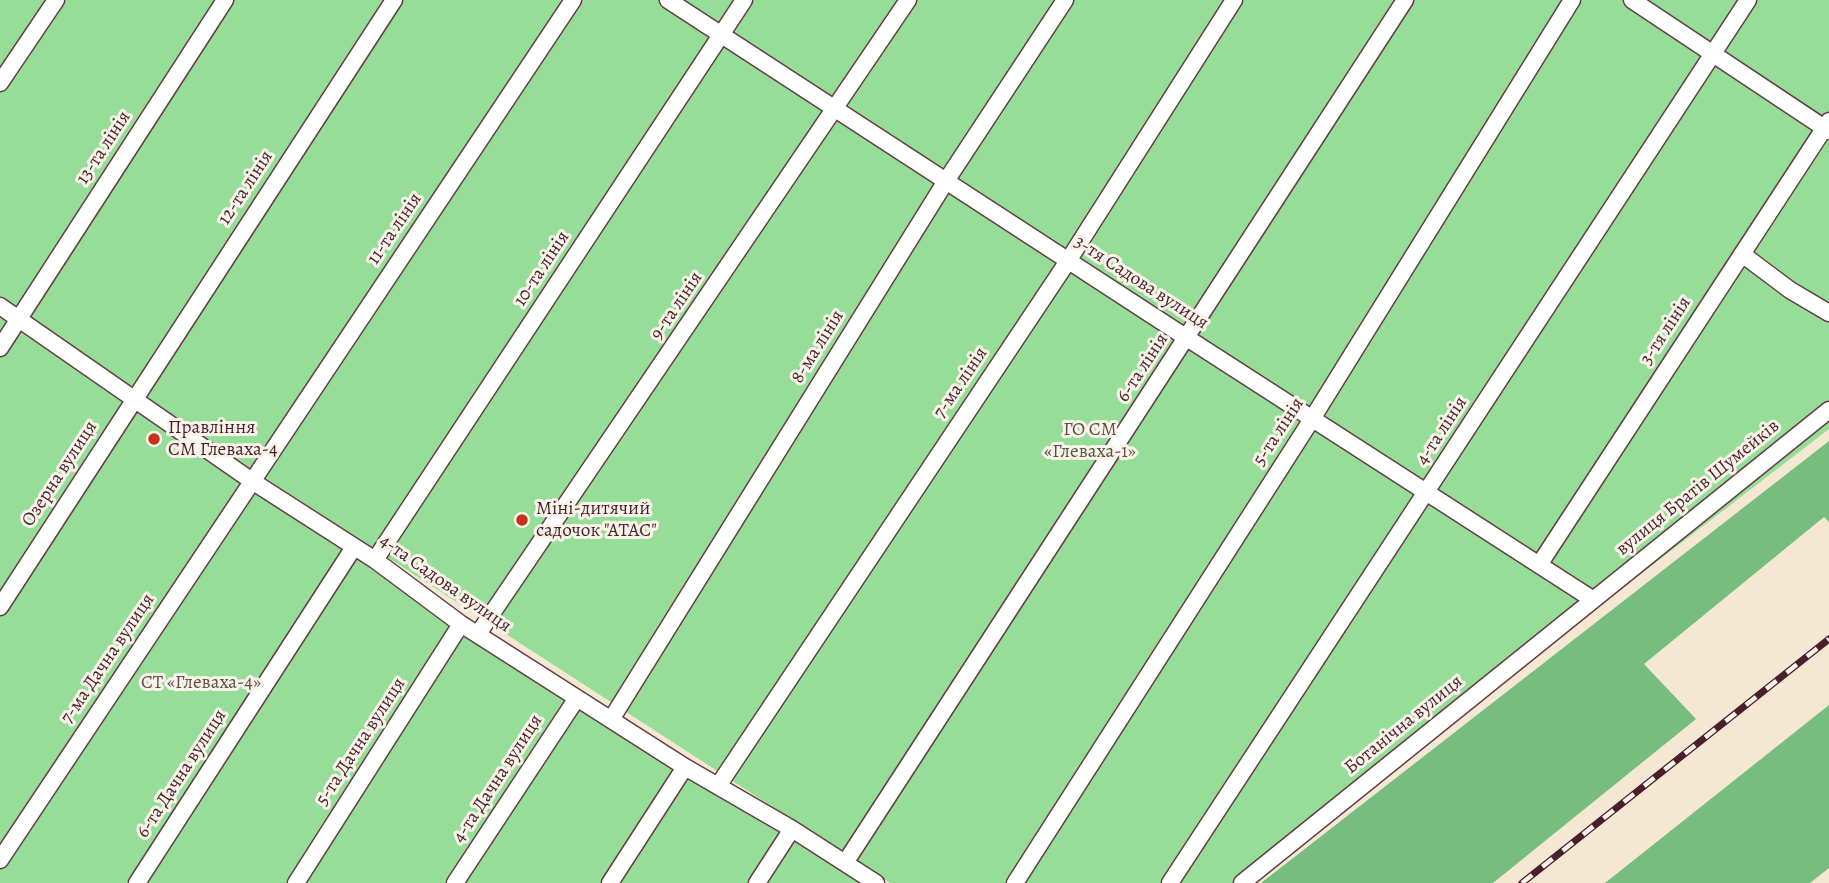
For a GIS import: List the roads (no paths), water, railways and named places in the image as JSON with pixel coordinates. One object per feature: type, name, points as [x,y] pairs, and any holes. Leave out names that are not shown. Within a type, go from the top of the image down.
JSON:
[{"type":"street","points":[[0,83],[56,0]]},
{"type":"street","name":"13-та лінія","points":[[0,348],[225,0]]},
{"type":"street","name":"12-та лінія","points":[[134,399],[394,0]]},
{"type":"street","name":"11-та лінія","points":[[252,481],[573,0]]},
{"type":"street","name":"3-тя Садова вулиця","points":[[668,0],[1592,599]]},
{"type":"street","name":"10-та лінія","points":[[375,560],[744,0]]},
{"type":"street","name":"9-та лінія","points":[[478,634],[908,0]]},
{"type":"street","name":"8-ма лінія","points":[[612,718],[946,181],[1065,0]]},
{"type":"street","name":"7-ма лінія","points":[[718,786],[1068,261],[1234,0]]},
{"type":"street","name":"6-та лінія","points":[[845,863],[1405,0]]},
{"type":"street","name":"5-та лінія","points":[[1015,883],[1312,419],[1573,0]]},
{"type":"street","points":[[1632,0],[1827,126]]},
{"type":"street","name":"4-та лінія","points":[[1170,883],[1748,0]]},
{"type":"street","name":"3-тя лінія","points":[[1539,565],[1827,126]]},
{"type":"street","points":[[1742,254],[1790,290],[1829,313]]},
{"type":"street","name":"4-та Садова вулиця","points":[[0,306],[252,481],[375,560],[461,624],[685,767],[792,829],[876,883]]},
{"type":"street","name":"Озерна вулиця","points":[[0,607],[134,399]]},
{"type":"street","name":"вулиця Братів Шумейків","points":[[1592,599],[1829,410]]},
{"type":"street","name":"7-ма Дачна вулиця","points":[[0,860],[252,481]]},
{"type":"street","name":"6-та Дачна вулиця","points":[[137,883],[354,547]]},
{"type":"street","name":"Ботанічна вулиця","points":[[1242,883],[1592,599]]},
{"type":"street","name":"5-та Дачна вулиця","points":[[296,883],[461,624]]},
{"type":"street","name":"4-та Дачна вулиця","points":[[455,883],[577,698]]},
{"type":"street","points":[[610,883],[685,767]]},
{"type":"street","points":[[757,883],[792,829]]},
{"type":"railway","points":[[1522,883],[1829,639]]},
{"type":"place","name":"Правління СМ Глеваха-4","points":[[154,439]]},
{"type":"place","name":"Міні-дитячий садочок \"АТАС\"","points":[[522,520]]},
{"type":"park label","name":"ГО СМ «Глеваха-1»","points":[[1090,441]]},
{"type":"park label","name":"СТ «Глеваха-4»","points":[[201,683]]}]
